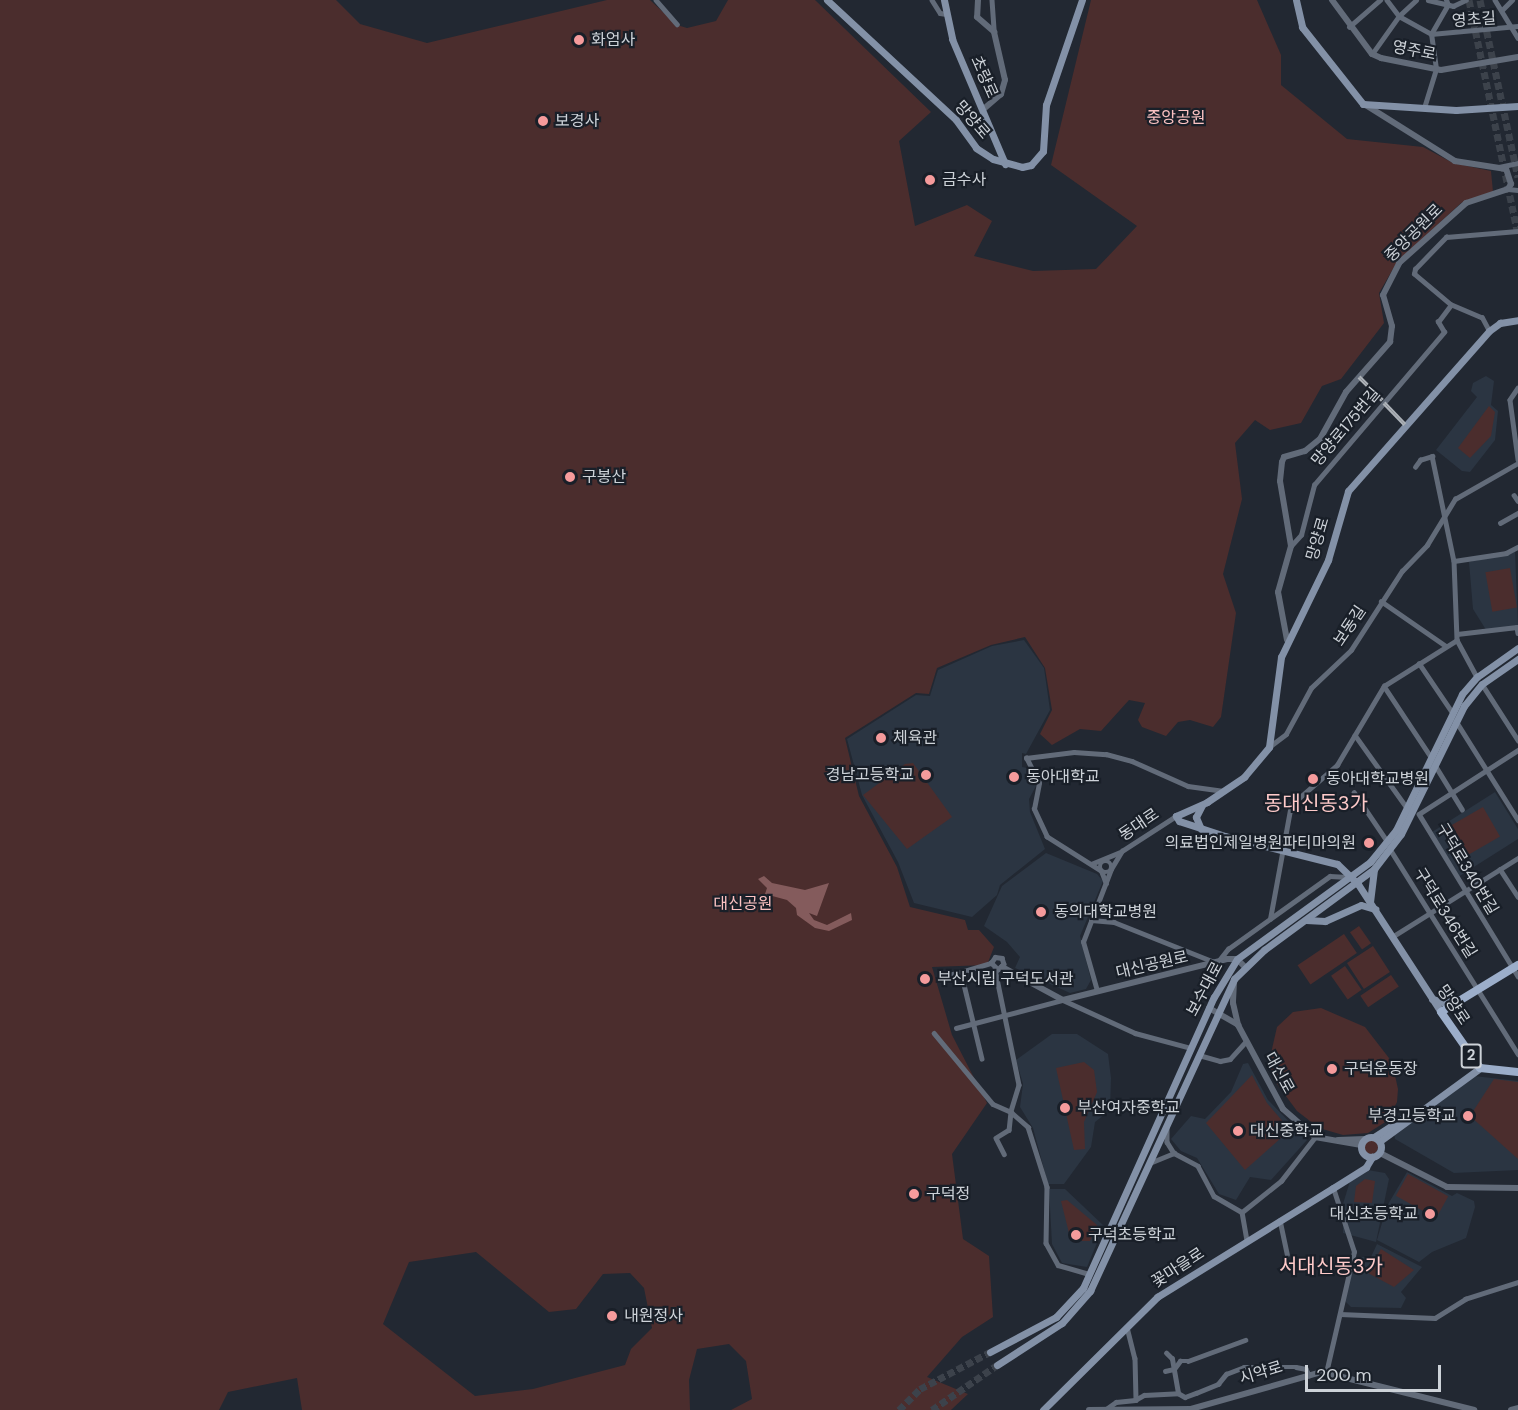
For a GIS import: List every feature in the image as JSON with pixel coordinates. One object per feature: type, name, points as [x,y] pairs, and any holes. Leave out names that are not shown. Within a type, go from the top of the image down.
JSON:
[{"type":"main road","name":"망양로","points":[[827,0],[956,120],[976,148],[1005,164]]},
{"type":"main road","name":"초량로","points":[[944,0],[952,39],[984,109],[1005,164]]},
{"type":"main road","points":[[1005,164],[1028,167],[1043,152],[1046,105],[1082,0]]},
{"type":"main road","points":[[1296,0],[1302,27],[1363,104],[1424,108],[1518,106]]},
{"type":"main road","name":"망양로","points":[[1480,1068],[1432,999],[1358,884],[1337,864],[1201,829],[1179,821],[1176,816],[1225,791],[1258,764],[1269,747],[1287,640],[1328,560],[1348,490],[1489,331],[1500,323],[1518,320]]},
{"type":"main road","name":"보수대로","points":[[990,1352],[1056,1317],[1090,1274],[1209,1008],[1237,959],[1353,878],[1387,841],[1413,808],[1431,756],[1452,712],[1477,677],[1518,648]]},
{"type":"main road","points":[[1496,672],[1518,653]]},
{"type":"main road","name":"보수대로","points":[[997,1365],[1049,1333],[1090,1291],[1152,1162],[1234,979],[1244,966],[1358,884],[1374,869],[1390,849],[1413,808],[1456,721],[1482,684],[1496,672],[1518,659]]},
{"type":"main road","points":[[1201,829],[1196,814],[1207,802]]},
{"type":"main road","points":[[1306,920],[1325,921],[1360,905],[1372,906],[1374,869]]},
{"type":"main road","points":[[1441,1012],[1515,967]]},
{"type":"main road","points":[[1432,999],[1447,1002],[1466,997]]},
{"type":"main road","points":[[1368,1156],[1363,1142],[1377,1139],[1480,1068]]},
{"type":"main road","name":"2","points":[[1480,1068],[1518,1072]]},
{"type":"main road","points":[[1377,1139],[1380,1153]]},
{"type":"main road","name":"꽃마을로","points":[[1045,1410],[1156,1297],[1334,1188],[1349,1177],[1368,1156],[1380,1153]]},
{"type":"street","points":[[656,0],[677,24]]},
{"type":"street","points":[[932,0],[940,13],[946,14]]},
{"type":"street","points":[[978,0],[977,17],[994,32]]},
{"type":"street","points":[[984,109],[1001,94],[1005,80],[994,32],[992,0]]},
{"type":"street","name":"영주로","points":[[1332,0],[1349,27],[1372,54],[1436,69],[1518,57]]},
{"type":"street","points":[[1349,27],[1380,0]]},
{"type":"street","name":"영초길","points":[[1387,0],[1399,16],[1431,34],[1516,27]]},
{"type":"street","points":[[1372,54],[1399,16],[1416,0]]},
{"type":"street","points":[[1428,0],[1447,3],[1466,0]]},
{"type":"street","points":[[1495,0],[1516,27],[1518,38]]},
{"type":"street","points":[[1502,10],[1512,0]]},
{"type":"street","name":"영초길","points":[[1436,69],[1431,34],[1447,3]]},
{"type":"street","points":[[1424,108],[1436,69]]},
{"type":"street","points":[[1363,104],[1455,161],[1499,167],[1518,163]]},
{"type":"street","points":[[1499,167],[1510,174],[1508,189],[1518,190]]},
{"type":"street","name":"중앙공원로","points":[[1287,640],[1278,592],[1291,546],[1280,481],[1284,457],[1305,451],[1320,439],[1346,392],[1390,342],[1392,326],[1384,309],[1383,295],[1399,263],[1466,203],[1508,189]]},
{"type":"street","points":[[1489,331],[1476,314],[1451,305],[1414,274],[1415,269],[1446,237],[1518,231]]},
{"type":"street","name":"망양로175번길","points":[[1291,546],[1300,535],[1314,485],[1444,332],[1438,322],[1451,305]]},
{"type":"street","name":"보동길","points":[[1269,747],[1286,734],[1311,688],[1351,651],[1402,571],[1427,544],[1455,500],[1518,461],[1510,400],[1518,388]]},
{"type":"street","points":[[1415,467],[1420,460],[1432,456],[1454,561],[1456,640],[1477,677]]},
{"type":"street","points":[[1514,495],[1518,501]]},
{"type":"street","points":[[1500,523],[1518,513]]},
{"type":"street","points":[[1454,561],[1517,549]]},
{"type":"street","points":[[1382,601],[1446,646]]},
{"type":"street","points":[[1457,634],[1517,627],[1518,633]]},
{"type":"street","points":[[1270,919],[1291,805],[1337,765],[1384,686],[1456,640]]},
{"type":"street","points":[[1419,663],[1452,712]]},
{"type":"street","points":[[1482,684],[1518,741]]},
{"type":"street","points":[[1384,686],[1431,756]]},
{"type":"street","points":[[1456,721],[1518,820]]},
{"type":"street","name":"구덕로340번길","points":[[1355,735],[1413,808],[1515,967],[1518,976]]},
{"type":"street","points":[[1413,808],[1452,792],[1518,750]]},
{"type":"street","points":[[1033,770],[1035,760],[1045,754]]},
{"type":"street","points":[[1103,861],[1111,863],[1111,869],[1101,871],[1047,837],[1035,815],[1039,783],[1026,758],[1045,754],[1106,754],[1132,761],[1188,786],[1225,791]]},
{"type":"street","points":[[1435,765],[1462,809]]},
{"type":"street","points":[[1354,792],[1387,841]]},
{"type":"street","name":"동대로","points":[[1097,991],[1083,942],[1111,869],[1122,851],[1176,816]]},
{"type":"street","name":"구덕로346번길","points":[[1390,849],[1518,1054]]},
{"type":"street","points":[[1090,864],[1103,861],[1122,851]]},
{"type":"street","points":[[1392,937],[1518,858]]},
{"type":"street","points":[[1103,861],[1101,871],[1106,884]]},
{"type":"street","points":[[1500,868],[1518,897]]},
{"type":"street","points":[[1091,920],[1114,922],[1216,963],[1228,949],[1330,876],[1353,878]]},
{"type":"street","points":[[941,977],[991,963],[999,957],[1002,967]]},
{"type":"street","points":[[1237,959],[1244,966]]},
{"type":"street","name":"대신공원로","points":[[956,1028],[1003,1014],[1237,959]]},
{"type":"street","points":[[991,963],[995,969],[1019,1085],[1011,1112],[1009,1130],[996,1138],[1004,1154]]},
{"type":"street","points":[[995,969],[1002,967],[1064,1000],[1135,1033],[1191,1048]]},
{"type":"street","points":[[961,972],[981,1059]]},
{"type":"street","points":[[1234,979],[1233,1003],[1238,1025]]},
{"type":"street","name":"대신로","points":[[1209,1008],[1238,1025],[1283,1109],[1315,1137],[1334,1141],[1363,1142]]},
{"type":"street","points":[[934,1033],[993,1104],[1011,1112],[1028,1127],[1047,1187],[1046,1243],[1050,1255],[1058,1265],[1090,1274]]},
{"type":"street","points":[[1199,1055],[1220,1061],[1230,1059],[1246,1041]]},
{"type":"street","points":[[1167,1126],[1167,1142],[1174,1153],[1198,1166],[1214,1196],[1242,1212]]},
{"type":"street","points":[[1242,1212],[1281,1181],[1315,1137]]},
{"type":"street","points":[[1152,1162],[1174,1153]]},
{"type":"street","points":[[1380,1153],[1448,1187],[1518,1188]]},
{"type":"street","points":[[1326,1372],[1354,1252],[1334,1188]]},
{"type":"street","points":[[1242,1212],[1247,1240]]},
{"type":"street","points":[[1280,1220],[1287,1254]]},
{"type":"street","points":[[1340,1314],[1435,1318],[1465,1299],[1518,1282]]},
{"type":"street","points":[[1127,1327],[1135,1358],[1136,1400]]},
{"type":"street","points":[[1165,1371],[1174,1369],[1180,1361],[1188,1361],[1245,1340]]},
{"type":"street","points":[[1166,1353],[1170,1355],[1178,1393]]},
{"type":"street","points":[[1222,1372],[1248,1367],[1289,1366],[1306,1369],[1309,1375]]},
{"type":"street","points":[[1106,1408],[1116,1401],[1136,1400],[1144,1395],[1178,1393],[1187,1396],[1217,1385],[1231,1372]]},
{"type":"street","name":"시약로","points":[[1089,1410],[1106,1408],[1189,1410],[1326,1372],[1474,1410]]},
{"type":"street","points":[[1511,1410],[1518,1408]]},
{"type":"shaded area","points":[[1486,376],[1494,381],[1491,405],[1498,411],[1495,440],[1470,472],[1462,471],[1436,450],[1477,397],[1471,391],[1473,383]]},
{"type":"shaded area","points":[[1515,552],[1518,625],[1488,633],[1473,609],[1469,562]]},
{"type":"shaded area","points":[[1024,640],[1044,668],[1050,710],[1026,754],[1022,753],[1022,767],[1027,768],[1036,786],[1029,799],[1030,812],[1045,849],[1000,885],[997,895],[972,917],[914,903],[898,862],[862,795],[847,739],[916,695],[930,696],[938,670],[992,646]]},
{"type":"shaded area","points":[[1495,792],[1518,829],[1518,839],[1458,877],[1432,832]]},
{"type":"shaded area","name":"동의대학교병원","points":[[1046,853],[1097,874],[1103,881],[1080,936],[1091,980],[1086,989],[1070,993],[1015,968],[1020,957],[1007,942],[984,926],[1002,886]]},
{"type":"shaded area","points":[[764,876],[772,883],[805,890],[829,883],[817,916],[809,913],[814,920],[827,925],[851,913],[852,920],[829,931],[815,928],[797,915],[796,908],[787,900],[765,894],[767,888],[758,879]]},
{"type":"shaded area","name":"부산여자중학교","points":[[1052,1034],[1077,1034],[1108,1054],[1111,1078],[1110,1110],[1095,1122],[1091,1147],[1064,1184],[1048,1184],[1033,1128],[1020,1107],[1023,1084],[1016,1060]]},
{"type":"shaded area","name":"대신중학교","points":[[1248,1063],[1268,1100],[1307,1140],[1271,1180],[1250,1177],[1236,1200],[1219,1194],[1197,1158],[1181,1151],[1171,1139],[1191,1116],[1205,1119],[1231,1092],[1243,1064]]},
{"type":"shaded area","name":"부경고등학교","points":[[1474,1076],[1518,1081],[1518,1170],[1454,1173],[1395,1139],[1394,1133]]},
{"type":"shaded area","points":[[1362,1169],[1385,1173],[1389,1179],[1376,1242],[1343,1233],[1343,1204],[1350,1181]]},
{"type":"shaded area","name":"대신초등학교","points":[[1407,1172],[1452,1196],[1457,1193],[1474,1201],[1475,1207],[1466,1238],[1432,1252],[1419,1262],[1377,1240],[1387,1206]]},
{"type":"shaded area","name":"구덕초등학교","points":[[1049,1189],[1065,1189],[1104,1226],[1087,1267],[1062,1263],[1052,1244]]},
{"type":"shaded area","points":[[1377,1244],[1422,1267],[1401,1292],[1406,1298],[1401,1308],[1351,1307],[1344,1300],[1356,1257],[1371,1257]]},
{"type":"green space","points":[[0,0],[336,0],[360,24],[427,43],[607,0],[650,0],[677,25],[687,28],[716,21],[728,0],[815,0],[931,112],[899,141],[915,226],[967,205],[992,221],[974,256],[1033,271],[1096,269],[1137,226],[1051,165],[1091,0],[1257,0],[1281,55],[1281,85],[1347,139],[1423,147],[1453,163],[1491,171],[1493,192],[1461,203],[1397,262],[1379,293],[1384,323],[1341,379],[1322,386],[1301,423],[1270,430],[1255,420],[1235,443],[1242,499],[1223,574],[1236,613],[1221,717],[1213,727],[1190,720],[1178,722],[1166,736],[1142,727],[1138,720],[1145,703],[1129,700],[1101,731],[1080,729],[1052,745],[1040,734],[1052,710],[1045,668],[1025,637],[991,645],[937,668],[929,694],[916,693],[845,738],[859,796],[897,867],[910,907],[965,920],[968,930],[979,930],[994,947],[987,965],[932,967],[952,1035],[987,1103],[952,1154],[963,1239],[989,1256],[993,1317],[962,1337],[927,1377],[968,1394],[951,1410],[731,1410],[752,1399],[746,1361],[729,1344],[697,1349],[689,1380],[690,1410],[302,1410],[297,1378],[228,1392],[219,1410],[0,1410]],"holes":[[[476,1252],[549,1312],[576,1309],[603,1274],[630,1273],[644,1288],[652,1328],[631,1349],[625,1365],[533,1389],[475,1396],[383,1324],[409,1262]]]},
{"type":"green space","points":[[1489,406],[1495,412],[1491,436],[1470,458],[1458,448]]},
{"type":"green space","points":[[1510,568],[1517,607],[1492,612],[1485,572]]},
{"type":"green space","points":[[913,763],[952,817],[907,849],[863,795],[905,764]]},
{"type":"green space","points":[[1483,807],[1500,836],[1462,858],[1445,829]]},
{"type":"green space","points":[[1359,926],[1371,943],[1362,950],[1350,932]]},
{"type":"green space","points":[[1344,934],[1357,953],[1310,984],[1298,965]]},
{"type":"green space","points":[[1373,946],[1390,972],[1364,989],[1347,963]]},
{"type":"green space","points":[[1345,966],[1362,990],[1348,1000],[1331,976]]},
{"type":"green space","points":[[1391,975],[1399,987],[1368,1007],[1360,996]]},
{"type":"green space","name":"구덕운동장","points":[[1321,1008],[1365,1027],[1392,1062],[1398,1089],[1397,1102],[1387,1121],[1368,1133],[1343,1135],[1319,1128],[1297,1111],[1274,1080],[1269,1062],[1277,1027],[1293,1012]]},
{"type":"green space","points":[[1084,1062],[1094,1070],[1097,1092],[1084,1122],[1085,1149],[1074,1150],[1056,1068]]},
{"type":"green space","points":[[1252,1075],[1267,1103],[1290,1130],[1245,1170],[1206,1123]]},
{"type":"green space","points":[[1494,1079],[1518,1082],[1518,1159],[1470,1116]]},
{"type":"green space","points":[[1371,1140],[1376,1142],[1378,1147],[1376,1152],[1371,1154],[1366,1152],[1364,1147],[1366,1142]]},
{"type":"green space","points":[[1408,1174],[1448,1196],[1436,1218],[1396,1196]]},
{"type":"green space","points":[[1365,1179],[1375,1181],[1372,1203],[1354,1202],[1356,1186]]},
{"type":"green space","points":[[1067,1200],[1097,1225],[1090,1241],[1071,1241],[1061,1201]]},
{"type":"green space","points":[[1381,1249],[1414,1270],[1394,1287],[1368,1273]]},
{"type":"tunnel","points":[[1469,0],[1518,234]]},
{"type":"tunnel","points":[[1480,0],[1518,177]]},
{"type":"tunnel","points":[[899,1410],[920,1389],[990,1352]]},
{"type":"tunnel","points":[[932,1410],[997,1365]]},
{"type":"railway","points":[[1359,377],[1382,400]]},
{"type":"railway","points":[[1384,403],[1405,425]]},
{"type":"place","name":"화엄사","points":[[579,40]]},
{"type":"place","name":"보경사","points":[[543,121]]},
{"type":"place","name":"금수사","points":[[930,180]]},
{"type":"place","name":"구봉산","points":[[570,477]]},
{"type":"place","name":"체육관","points":[[881,738]]},
{"type":"place","name":"경남고등학교","points":[[926,775]]},
{"type":"place","name":"동아대학교","points":[[1014,777]]},
{"type":"place","name":"동아대학교병원","points":[[1313,779]]},
{"type":"place","name":"의료법인제일병원파티마의원","points":[[1369,843]]},
{"type":"place","name":"동의대학교병원","points":[[1041,912]]},
{"type":"place","name":"부산시립 구덕도서관","points":[[925,979]]},
{"type":"place","name":"구덕운동장","points":[[1332,1069]]},
{"type":"place","name":"부산여자중학교","points":[[1065,1108]]},
{"type":"place","name":"부경고등학교","points":[[1468,1116]]},
{"type":"place","name":"대신중학교","points":[[1238,1131]]},
{"type":"place","name":"구덕정","points":[[914,1194]]},
{"type":"place","name":"대신초등학교","points":[[1430,1214]]},
{"type":"place","name":"구덕초등학교","points":[[1076,1235]]},
{"type":"place","name":"내원정사","points":[[612,1316]]},
{"type":"district","name":"동대신동3가","points":[[1316,803]]},
{"type":"district","name":"서대신동3가","points":[[1331,1266]]},
{"type":"park label","name":"중앙공원","points":[[1176,118]]},
{"type":"park label","name":"대신공원","points":[[743,904]]}]
